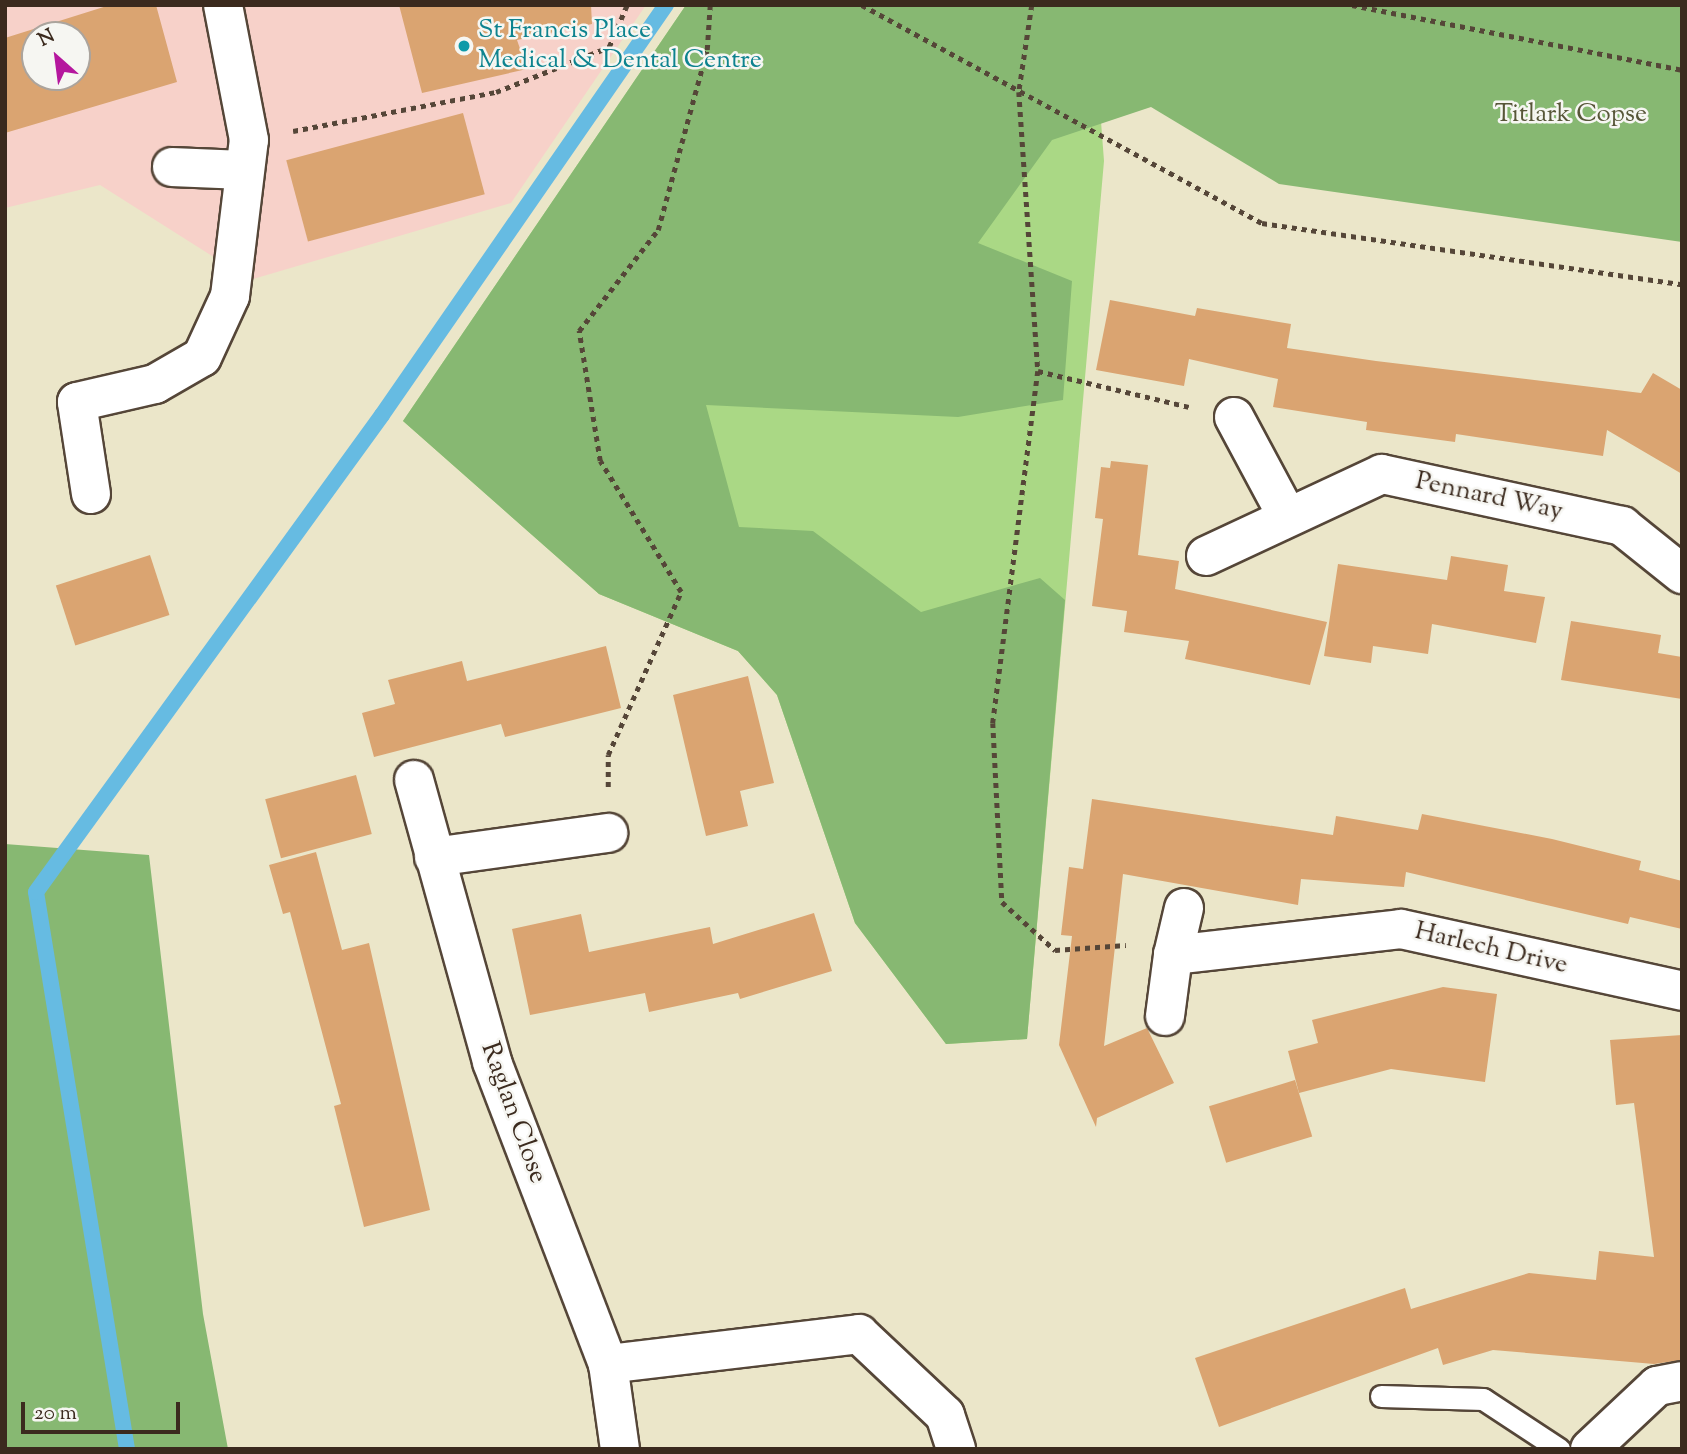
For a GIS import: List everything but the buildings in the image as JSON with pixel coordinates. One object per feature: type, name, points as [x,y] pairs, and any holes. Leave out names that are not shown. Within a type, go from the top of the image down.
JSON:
[{"type":"street","points":[[91,494],[77,402],[155,384],[202,357],[230,296],[232,258],[246,155],[223,5]]},
{"type":"street","points":[[172,167],[246,155]]},
{"type":"street","points":[[1234,417],[1287,516]]},
{"type":"street","name":"Pennard Way","points":[[1206,556],[1382,474],[1622,526],[1682,574]]},
{"type":"street","name":"Raglan Close","points":[[414,780],[492,1062],[608,1364],[620,1449]]},
{"type":"street","points":[[434,857],[608,833]]},
{"type":"street","name":"Harlech Drive","points":[[1177,935],[1401,929],[1682,991]]},
{"type":"street","points":[[1165,1016],[1177,935]]},
{"type":"street","points":[[608,1364],[859,1334],[945,1415],[956,1449]]},
{"type":"street","points":[[1590,1449],[1657,1386],[1682,1381]]},
{"type":"lane","points":[[1381,1396],[1483,1399],[1559,1449]]},
{"type":"path","points":[[246,155],[496,92],[609,47],[627,5]]},
{"type":"path","points":[[608,833],[608,755],[681,592],[600,461],[579,331],[658,230],[707,50],[710,5]]},
{"type":"path","points":[[862,5],[1262,223],[1682,284]]},
{"type":"path","points":[[1032,5],[1019,92],[1038,371],[993,723],[1002,902],[1055,950],[1177,935]]},
{"type":"path","points":[[1352,5],[1682,70]]},
{"type":"path","points":[[1038,371],[1234,417]]},
{"type":"shaded area","points":[[5,5],[646,5],[511,203],[250,280],[100,185],[5,208]]},
{"type":"green space","points":[[686,5],[1099,95],[1104,161],[1027,1039],[946,1044],[855,923],[777,695],[738,651],[599,594],[403,421]]},
{"type":"green space","name":"Titlark Copse","points":[[686,5],[1682,5],[1682,242],[1279,184],[1151,107],[1052,140],[978,243],[1072,281],[1063,400],[958,417],[706,405],[739,527],[813,531],[921,612],[1040,578],[1065,600],[1027,1039],[946,1044],[855,923],[777,695],[738,651],[599,594],[403,421]]},
{"type":"green space","points":[[5,844],[149,855],[203,1314],[228,1449],[5,1449]]},
{"type":"waterway","points":[[127,1449],[36,892],[382,415],[666,5]]},
{"type":"place","name":"St Francis Place Medical & Dental Centre","points":[[464,46]]}]
